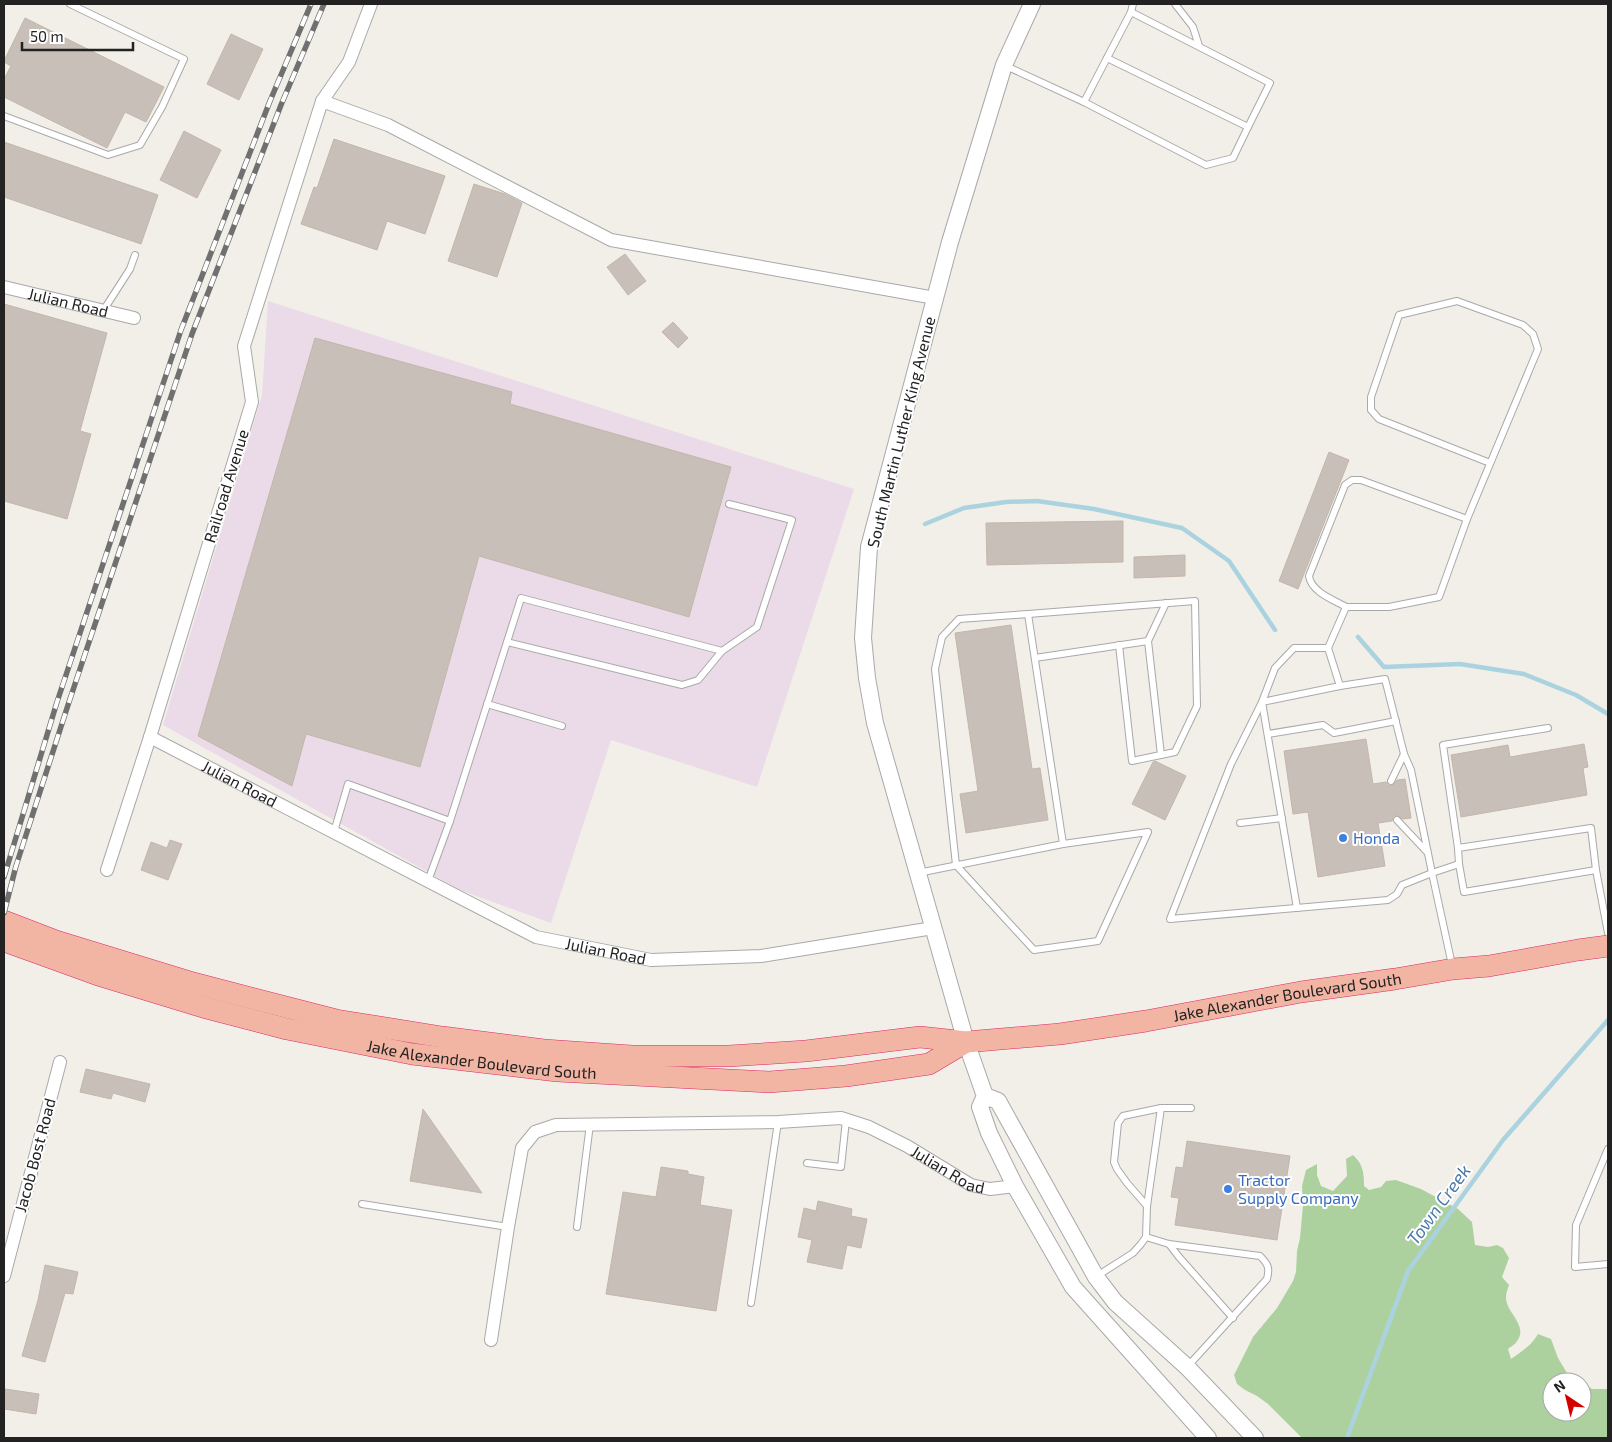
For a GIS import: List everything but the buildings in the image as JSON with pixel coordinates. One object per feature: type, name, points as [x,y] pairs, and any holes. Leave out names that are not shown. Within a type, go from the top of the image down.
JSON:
[{"type":"highway","name":"Jake Alexander Boulevard South","points":[[4,921],[56,941],[193,983],[336,1020],[442,1037],[544,1050],[632,1056],[729,1056],[806,1051],[920,1037],[966,1042],[1060,1034],[1146,1021],[1273,997],[1452,969],[1489,966],[1608,946]]},
{"type":"highway","name":"Jake Alexander Boulevard South","points":[[4,941],[98,975],[204,1007],[288,1029],[412,1054],[557,1071],[760,1082],[846,1076],[928,1064],[966,1042]]},
{"type":"highway","points":[[4,955],[94,983],[204,1007]]},
{"type":"street","name":"Railroad Avenue","points":[[108,870],[252,402],[244,346],[322,101],[349,62],[371,4]]},
{"type":"street","name":"South Martin Luther King Avenue","points":[[933,928],[875,723],[867,678],[863,638],[869,547],[950,242],[1004,65],[1032,4]]},
{"type":"street","points":[[322,101],[388,125],[611,240],[935,298]]},
{"type":"street","name":"Julian Road","points":[[4,287],[134,318]]},
{"type":"street","name":"Julian Road","points":[[150,737],[536,937],[651,960],[761,956],[933,928],[966,1042],[985,1096],[980,1107],[989,1133],[1015,1186],[1073,1287],[1208,1438]]},
{"type":"street","name":"Jacob Bost Road","points":[[4,1276],[60,1062]]},
{"type":"street","points":[[985,1096],[998,1101],[1096,1277],[1115,1302],[1187,1367],[1254,1438]]},
{"type":"street","name":"Julian Road","points":[[491,1340],[522,1148],[535,1132],[556,1125],[778,1122],[842,1118],[869,1127],[907,1146],[971,1185],[990,1189],[1015,1186]]},
{"type":"lane","points":[[4,116],[108,156],[140,145],[162,107],[184,59],[70,4]]},
{"type":"lane","points":[[1084,102],[1131,12],[1133,4]]},
{"type":"lane","points":[[1175,4],[1193,28],[1199,46]]},
{"type":"lane","points":[[1004,65],[1084,102],[1206,165],[1233,158],[1270,83],[1131,12]]},
{"type":"lane","points":[[1107,58],[1248,127]]},
{"type":"lane","points":[[103,311],[130,269],[135,255]]},
{"type":"lane","points":[[1467,519],[1361,480],[1352,480],[1345,485],[1309,576],[1310,582],[1314,588],[1346,608],[1389,607],[1439,597],[1467,519],[1538,349],[1533,334],[1523,325],[1457,300],[1399,315],[1371,397],[1371,410],[1379,420],[1490,463]]},
{"type":"lane","points":[[507,642],[682,685],[698,680],[722,651],[757,627],[792,520],[729,504]]},
{"type":"lane","points":[[428,881],[450,821],[521,598],[722,651]]},
{"type":"lane","points":[[917,873],[956,865],[1063,844],[1148,832],[1098,941],[1034,950],[956,865],[935,669],[942,637],[959,620],[1195,602],[1196,706],[1175,752],[1132,761],[1119,645]]},
{"type":"lane","points":[[1161,755],[1148,641],[1166,604]]},
{"type":"lane","points":[[1340,686],[1328,648],[1346,608]]},
{"type":"lane","points":[[1028,614],[1063,844]]},
{"type":"lane","points":[[1035,658],[1148,641]]},
{"type":"lane","points":[[1328,648],[1294,648],[1275,668],[1262,702],[1231,764],[1170,919],[1388,900],[1397,894],[1402,885],[1460,864]]},
{"type":"lane","points":[[1262,702],[1385,679],[1404,754],[1411,770],[1452,969]]},
{"type":"lane","points":[[1262,702],[1297,908]]},
{"type":"lane","points":[[487,704],[562,726]]},
{"type":"lane","points":[[1268,734],[1323,725],[1334,733],[1396,721]]},
{"type":"lane","points":[[1548,728],[1442,745],[1464,892],[1596,870]]},
{"type":"lane","points":[[1391,781],[1404,754]]},
{"type":"lane","points":[[334,832],[348,784],[450,821]]},
{"type":"lane","points":[[1240,823],[1282,818]]},
{"type":"lane","points":[[1397,820],[1428,853]]},
{"type":"lane","points":[[1458,848],[1591,828],[1596,870],[1608,933]]},
{"type":"lane","points":[[1096,1277],[1133,1254],[1146,1236],[1147,1206],[1161,1108]]},
{"type":"lane","points":[[1147,1206],[1126,1183],[1114,1162],[1118,1123],[1123,1116],[1161,1108],[1191,1108]]},
{"type":"lane","points":[[807,1163],[841,1166],[846,1120]]},
{"type":"lane","points":[[751,1303],[778,1122]]},
{"type":"lane","points":[[577,1227],[590,1124]]},
{"type":"lane","points":[[1608,1149],[1576,1225],[1575,1267],[1608,1264]]},
{"type":"lane","points":[[362,1204],[508,1226]]},
{"type":"lane","points":[[1146,1236],[1169,1244],[1260,1256],[1270,1269],[1267,1279],[1187,1367]]},
{"type":"lane","points":[[1169,1244],[1233,1318]]},
{"type":"shaded area","points":[[268,301],[854,489],[757,787],[611,740],[551,923],[460,890],[163,725],[262,395]]},
{"type":"green space","points":[[1353,1155],[1359,1162],[1364,1177],[1364,1186],[1369,1190],[1381,1187],[1386,1181],[1396,1180],[1421,1189],[1458,1209],[1472,1222],[1475,1245],[1488,1247],[1497,1245],[1503,1248],[1509,1258],[1502,1277],[1509,1285],[1506,1295],[1507,1303],[1520,1329],[1520,1335],[1516,1342],[1508,1349],[1511,1359],[1529,1345],[1538,1334],[1551,1339],[1558,1358],[1566,1372],[1542,1372],[1542,1422],[1592,1422],[1592,1389],[1608,1389],[1608,1438],[1302,1438],[1268,1404],[1237,1384],[1234,1375],[1253,1337],[1277,1308],[1293,1281],[1296,1272],[1303,1205],[1302,1186],[1306,1170],[1317,1164],[1317,1175],[1321,1186],[1333,1191],[1347,1176],[1346,1159]]},
{"type":"waterway","points":[[925,524],[964,508],[1006,502],[1037,501],[1094,509],[1182,528],[1229,561],[1275,630]]},
{"type":"waterway","points":[[1358,637],[1384,667],[1460,664],[1524,674],[1576,695],[1608,714]]},
{"type":"waterway","name":"Town Creek","points":[[1347,1438],[1408,1271],[1503,1140],[1608,1020]]},
{"type":"railway","points":[[4,877],[57,702],[181,330],[270,101],[311,4]]},
{"type":"railway","points":[[4,913],[16,866],[68,705],[192,334],[281,105],[324,4]]},
{"type":"place","name":"Honda","points":[[1343,838]]},
{"type":"place","name":"Tractor Supply Company","points":[[1228,1189]]}]
